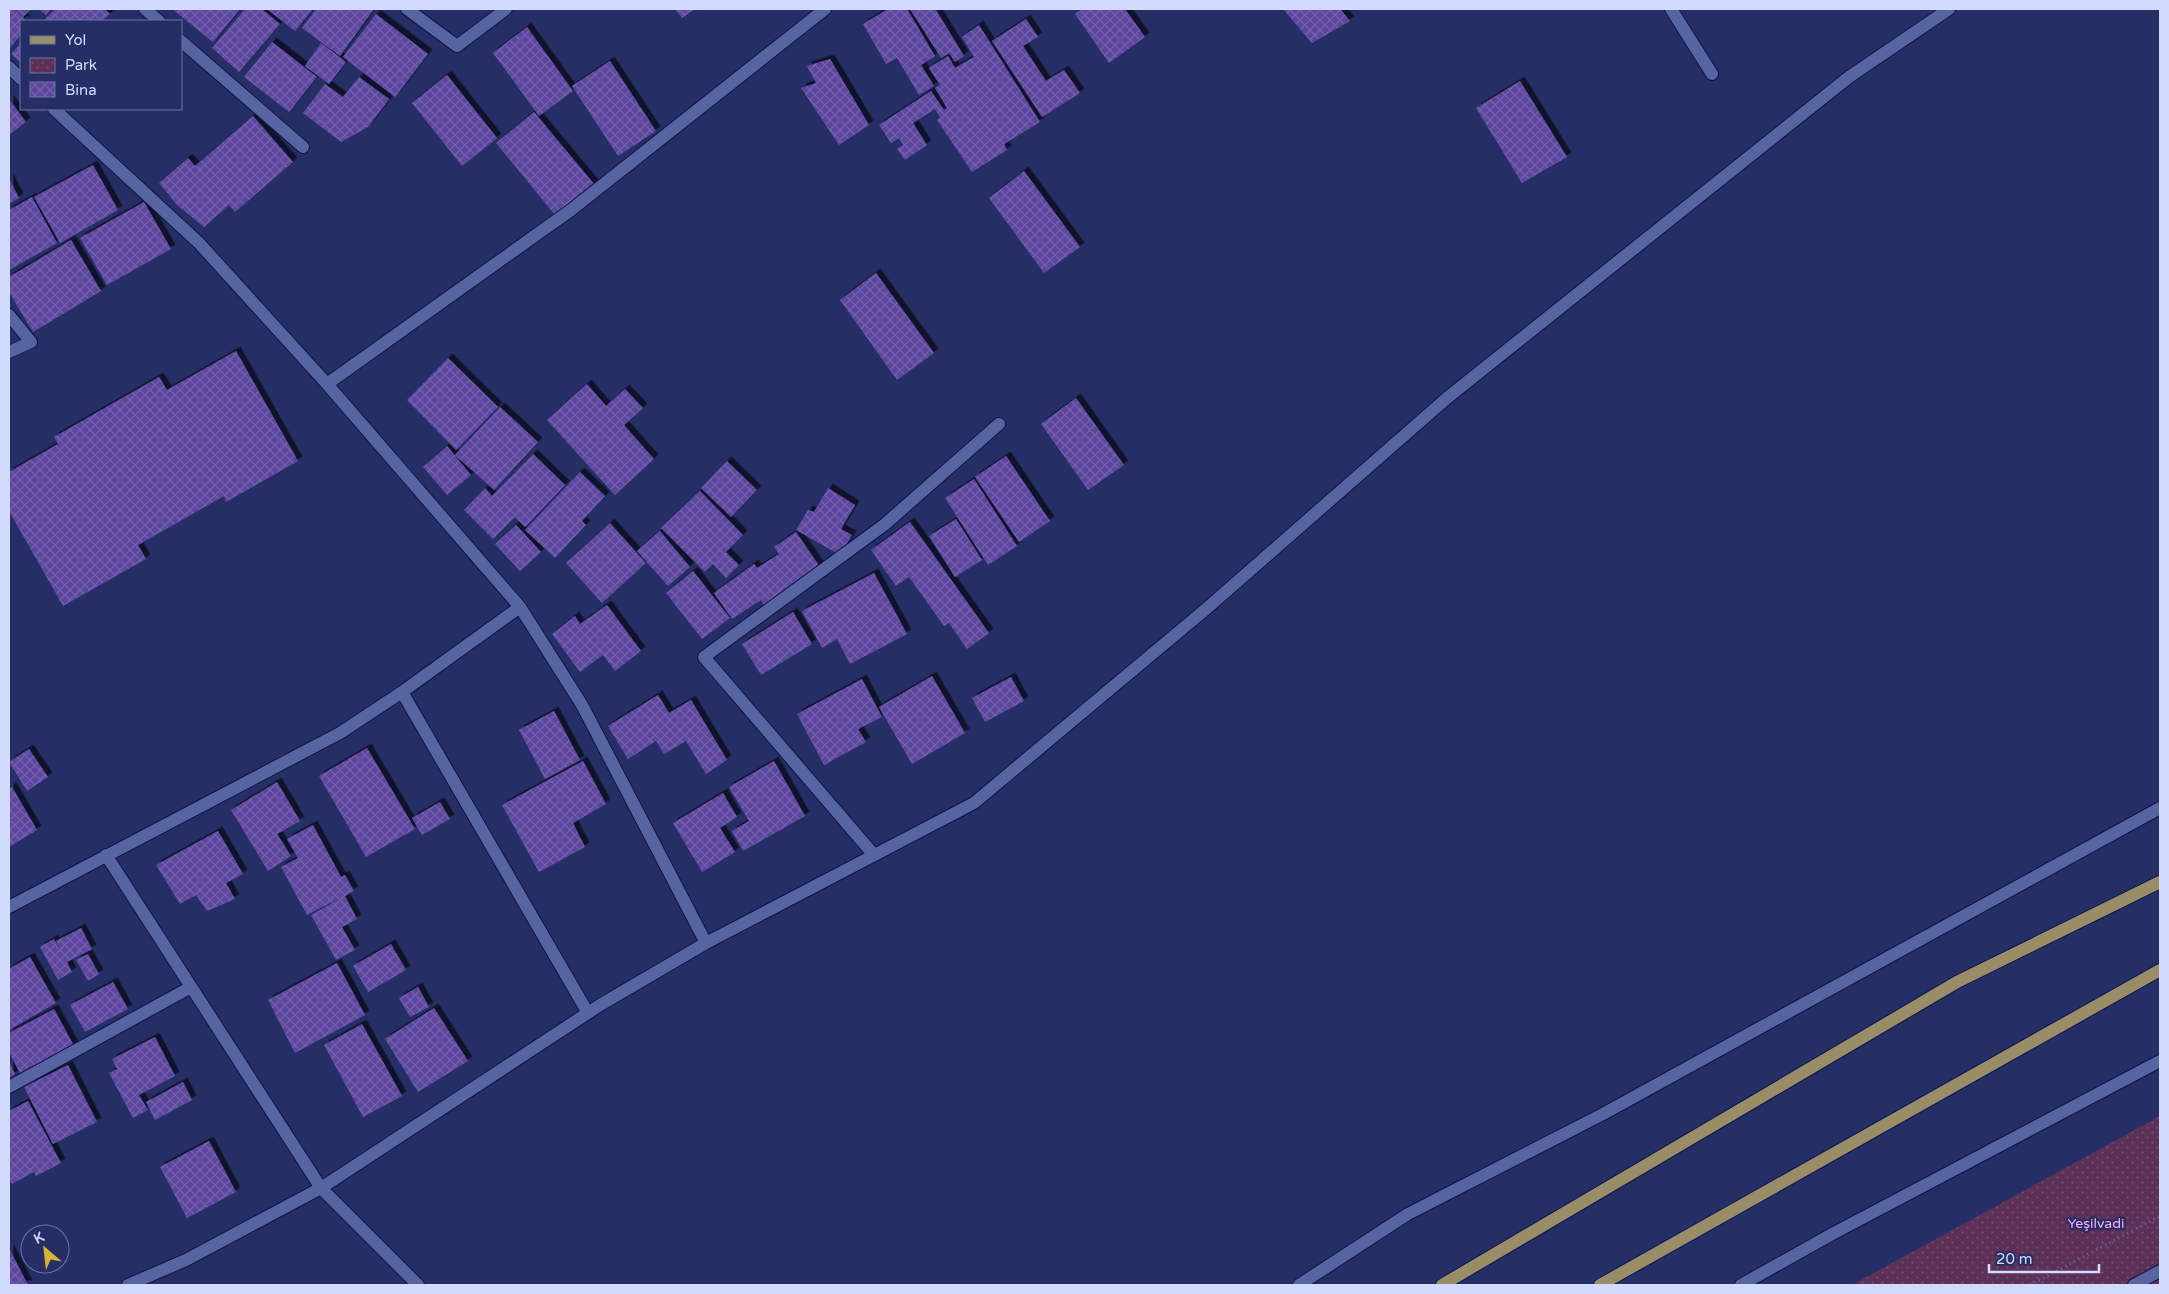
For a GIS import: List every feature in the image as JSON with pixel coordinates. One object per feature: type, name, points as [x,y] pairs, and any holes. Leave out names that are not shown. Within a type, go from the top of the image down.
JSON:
[{"type":"main road","points":[[1442,1285],[1957,982],[2160,882]]},
{"type":"main road","points":[[1600,1285],[2160,970]]},
{"type":"street","points":[[145,9],[158,20]]},
{"type":"street","points":[[407,9],[457,46],[506,9]]},
{"type":"street","points":[[327,384],[572,210],[825,9]]},
{"type":"street","points":[[1670,9],[1712,74]]},
{"type":"street","points":[[128,1285],[186,1260],[320,1188],[588,1013],[706,943],[974,803],[1206,609],[1447,398],[1849,78],[1949,9]]},
{"type":"street","points":[[182,42],[303,146]]},
{"type":"street","points":[[9,67],[20,78]]},
{"type":"street","points":[[55,110],[199,243],[327,384],[520,608],[582,705],[706,943]]},
{"type":"street","points":[[9,315],[31,342],[9,352]]},
{"type":"street","points":[[874,855],[704,657],[884,526],[999,424]]},
{"type":"street","points":[[9,908],[106,855],[340,733],[402,692],[520,608]]},
{"type":"street","points":[[402,692],[588,1013]]},
{"type":"street","points":[[1299,1285],[1408,1214],[1602,1114],[2160,808]]},
{"type":"street","points":[[106,855],[320,1188],[418,1285]]},
{"type":"street","points":[[9,1087],[191,987]]},
{"type":"street","points":[[1741,1285],[1834,1233],[2160,1061]]},
{"type":"street","points":[[2134,1285],[2160,1271]]},
{"type":"path","points":[[2030,1285],[2160,1216]]},
{"type":"green space","name":"Yeşilvadi","points":[[2160,1116],[2160,1285],[1852,1285]]},
{"type":"building","points":[[9,9],[14,9],[26,20],[20,20],[20,36],[9,49]]},
{"type":"building","points":[[15,9],[31,9],[23,17]]},
{"type":"building","points":[[39,9],[51,9],[46,15]]},
{"type":"building","points":[[55,9],[105,9],[110,14],[103,20],[44,20]]},
{"type":"building","points":[[172,9],[240,9],[213,42]]},
{"type":"building","points":[[245,9],[262,9],[280,24],[239,72],[212,48]]},
{"type":"building","points":[[267,9],[313,9],[295,31]]},
{"type":"building","points":[[316,9],[374,9],[340,56],[302,28]]},
{"type":"building","points":[[675,9],[695,9],[682,18]]},
{"type":"building","points":[[888,9],[907,9],[935,56],[921,65],[934,86],[919,95],[897,58],[886,64],[863,24]]},
{"type":"building","points":[[910,9],[939,9],[936,10],[964,56],[955,62],[949,53],[941,58]]},
{"type":"building","points":[[1082,9],[1125,9],[1145,37],[1109,63],[1075,14]]},
{"type":"building","points":[[1283,9],[1340,9],[1350,21],[1312,43]]},
{"type":"building","points":[[376,14],[428,54],[395,97],[343,57]]},
{"type":"building","points":[[1026,19],[1038,37],[1023,46],[1046,81],[1064,70],[1080,93],[1042,117],[992,41]]},
{"type":"building","points":[[979,25],[1040,122],[1004,144],[1007,150],[972,172],[937,120],[940,118],[935,109],[913,123],[927,145],[905,160],[897,149],[903,145],[899,138],[891,143],[879,125],[931,91],[944,110],[947,108],[935,88],[940,85],[929,68],[948,56],[955,68],[974,57],[962,37]]},
{"type":"building","points":[[527,27],[573,91],[539,116],[493,53]]},
{"type":"building","points":[[272,42],[317,77],[289,112],[244,77]]},
{"type":"building","points":[[321,43],[346,62],[329,84],[305,66]]},
{"type":"building","points":[[20,44],[20,62],[11,54]]},
{"type":"building","points":[[830,59],[869,125],[839,145],[801,88],[816,83],[807,66]]},
{"type":"building","points":[[610,61],[656,131],[618,156],[572,86]]},
{"type":"building","points":[[447,75],[497,138],[462,166],[412,103]]},
{"type":"building","points":[[359,77],[389,99],[368,127],[341,142],[303,113],[325,84],[343,97]]},
{"type":"building","points":[[1520,81],[1567,157],[1522,183],[1476,108]]},
{"type":"building","points":[[9,99],[26,122],[9,135]]},
{"type":"building","points":[[534,112],[594,184],[555,215],[496,143]]},
{"type":"building","points":[[253,116],[293,162],[235,212],[229,205],[204,227],[177,205],[159,183],[188,158],[195,166]]},
{"type":"building","points":[[93,165],[118,210],[60,243],[34,197]]},
{"type":"building","points":[[1024,171],[1080,247],[1044,273],[989,198]]},
{"type":"building","points":[[9,178],[19,198],[9,204]]},
{"type":"building","points":[[32,197],[57,243],[9,270],[9,210]]},
{"type":"building","points":[[144,202],[171,249],[107,285],[80,238]]},
{"type":"building","points":[[71,240],[101,291],[33,332],[9,292],[9,277]]},
{"type":"building","points":[[876,273],[934,353],[897,380],[840,300]]},
{"type":"building","points":[[236,351],[298,461],[226,502],[224,496],[138,545],[146,559],[63,606],[9,511],[9,472],[58,444],[54,437],[159,377],[167,390]]},
{"type":"building","points":[[448,358],[498,407],[456,450],[407,400]]},
{"type":"building","points":[[587,384],[606,406],[625,389],[643,408],[624,425],[654,459],[615,495],[547,420]]},
{"type":"building","points":[[1076,398],[1124,465],[1088,490],[1041,424]]},
{"type":"building","points":[[500,407],[538,442],[494,490],[455,455]]},
{"type":"building","points":[[447,446],[471,475],[447,495],[423,467]]},
{"type":"building","points":[[533,454],[565,485],[525,527],[515,517],[493,539],[464,510],[485,488],[492,496]]},
{"type":"building","points":[[1006,456],[1050,521],[1019,542],[975,477]]},
{"type":"building","points":[[727,461],[757,490],[731,517],[701,488]]},
{"type":"building","points":[[580,472],[605,496],[582,521],[586,525],[555,558],[525,530]]},
{"type":"building","points":[[974,479],[1017,546],[988,565],[945,498]]},
{"type":"building","points":[[828,488],[855,505],[841,529],[852,535],[840,555],[796,530],[808,510],[814,512]]},
{"type":"building","points":[[700,491],[743,535],[726,552],[739,565],[726,578],[713,564],[705,572],[661,528]]},
{"type":"building","points":[[956,519],[982,560],[955,577],[929,536]]},
{"type":"building","points":[[910,522],[989,633],[967,649],[949,623],[944,626],[909,577],[896,586],[871,550]]},
{"type":"building","points":[[610,523],[646,563],[602,603],[566,563]]},
{"type":"building","points":[[516,525],[541,552],[520,571],[495,544]]},
{"type":"building","points":[[660,531],[690,567],[668,586],[637,551]]},
{"type":"building","points":[[796,532],[822,570],[766,608],[761,600],[732,619],[714,593],[754,564],[757,568],[779,554],[774,547]]},
{"type":"building","points":[[693,571],[730,618],[702,639],[666,593]]},
{"type":"building","points":[[874,573],[907,634],[850,664],[837,639],[822,648],[802,611]]},
{"type":"building","points":[[607,605],[641,651],[615,671],[603,655],[580,672],[552,634],[575,616],[580,624]]},
{"type":"building","points":[[793,612],[812,644],[761,675],[742,644]]},
{"type":"building","points":[[932,676],[965,733],[912,764],[879,707]]},
{"type":"building","points":[[1011,677],[1024,701],[985,722],[972,698]]},
{"type":"building","points":[[862,679],[882,717],[858,729],[866,742],[824,765],[797,714]]},
{"type":"building","points":[[658,695],[669,713],[691,700],[727,760],[706,774],[686,741],[664,754],[656,741],[628,759],[608,726]]},
{"type":"building","points":[[554,711],[580,760],[545,779],[519,730]]},
{"type":"building","points":[[367,748],[415,829],[366,857],[319,776]]},
{"type":"building","points":[[29,749],[48,777],[27,791],[9,762]]},
{"type":"building","points":[[583,761],[606,804],[573,823],[585,847],[539,872],[502,805]]},
{"type":"building","points":[[774,761],[805,816],[743,851],[732,831],[749,821],[729,787]]},
{"type":"building","points":[[277,782],[300,821],[277,834],[291,856],[268,871],[231,810]]},
{"type":"building","points":[[12,787],[37,830],[9,847],[9,822],[11,821],[9,816],[9,789]]},
{"type":"building","points":[[723,793],[737,817],[720,828],[735,852],[702,872],[673,823]]},
{"type":"building","points":[[440,802],[450,819],[422,835],[412,818]]},
{"type":"building","points":[[313,825],[341,877],[345,875],[354,891],[345,896],[357,919],[342,927],[355,950],[336,960],[311,915],[342,897],[307,915],[281,867],[298,858],[287,839]]},
{"type":"building","points":[[218,831],[243,874],[226,883],[235,899],[207,911],[196,895],[180,904],[156,865]]},
{"type":"building","points":[[81,928],[92,949],[67,962],[72,972],[58,980],[40,947],[54,939],[61,952],[56,941]]},
{"type":"building","points":[[391,944],[406,970],[368,992],[353,966]]},
{"type":"building","points":[[88,954],[99,974],[88,981],[76,960]]},
{"type":"building","points":[[30,957],[56,1003],[9,1030],[9,969]]},
{"type":"building","points":[[337,963],[365,1015],[295,1053],[268,1000]]},
{"type":"building","points":[[113,982],[128,1009],[85,1032],[70,1005]]},
{"type":"building","points":[[418,987],[429,1007],[410,1017],[399,998]]},
{"type":"building","points":[[434,1008],[468,1061],[418,1092],[385,1039]]},
{"type":"building","points":[[54,1009],[74,1046],[21,1075],[9,1052],[9,1033]]},
{"type":"building","points":[[362,1024],[402,1096],[363,1117],[324,1045]]},
{"type":"building","points":[[155,1037],[175,1076],[139,1095],[148,1110],[133,1118],[109,1073],[117,1069],[112,1059]]},
{"type":"building","points":[[9,1061],[15,1074],[9,1078]]},
{"type":"building","points":[[68,1065],[97,1122],[53,1144],[24,1087]]},
{"type":"building","points":[[183,1082],[192,1100],[155,1120],[146,1102]]},
{"type":"building","points":[[28,1101],[61,1163],[36,1176],[34,1172],[12,1184],[9,1178],[9,1111]]},
{"type":"building","points":[[209,1141],[236,1192],[187,1218],[160,1167]]},
{"type":"building","points":[[9,1248],[20,1269],[20,1274],[22,1274],[28,1285],[9,1285]]}]
